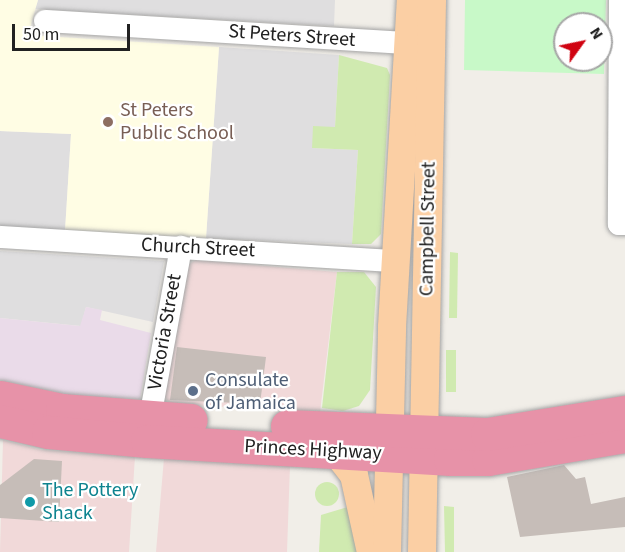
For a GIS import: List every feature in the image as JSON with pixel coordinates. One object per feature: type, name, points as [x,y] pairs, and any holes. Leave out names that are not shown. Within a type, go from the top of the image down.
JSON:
[{"type":"highway","name":"Princes Highway","points":[[0,397],[150,418],[424,445],[488,459],[625,436]]},
{"type":"highway","name":"Princes Highway","points":[[424,445],[522,432],[625,412]]},
{"type":"highway","name":"Princes Highway","points":[[0,421],[86,436],[336,452],[389,443]]},
{"type":"main road","name":"Campbell Street","points":[[411,0],[420,44],[424,445],[422,552]]},
{"type":"main road","name":"Campbell Street","points":[[387,552],[397,261],[420,44],[432,0]]},
{"type":"main road","points":[[336,452],[354,475],[371,552]]},
{"type":"street","points":[[620,0],[622,224]]},
{"type":"street","name":"St Peters Street","points":[[45,21],[420,44]]},
{"type":"street","name":"Church Street","points":[[0,237],[397,261]]},
{"type":"street","name":"Victoria Street","points":[[150,418],[181,247]]},
{"type":"shaded area","name":"St Peters Public School","points":[[0,0],[38,0],[28,35],[219,47],[206,238],[65,231],[71,134],[0,131]]},
{"type":"shaded area","points":[[38,0],[335,0],[334,26],[35,9]]},
{"type":"shaded area","points":[[219,47],[339,55],[335,127],[312,148],[358,150],[352,244],[206,238]]},
{"type":"shaded area","points":[[0,131],[71,134],[65,231],[0,228]]},
{"type":"shaded area","points":[[0,251],[164,261],[153,322],[86,307],[81,326],[0,318]]},
{"type":"shaded area","points":[[196,260],[337,272],[320,412],[170,404],[163,394],[187,265]]},
{"type":"shaded area","points":[[86,307],[102,310],[100,320],[151,333],[140,399],[74,396],[0,380],[0,318],[80,326]]},
{"type":"shaded area","points":[[3,440],[41,450],[135,456],[129,552],[0,552]]},
{"type":"shaded area","points":[[164,458],[290,465],[287,552],[156,552]]},
{"type":"green space","points":[[465,0],[606,0],[606,12],[553,12],[553,72],[604,72],[604,74],[464,70]]},
{"type":"green space","points":[[339,55],[387,68],[390,75],[381,234],[371,244],[352,244],[358,150],[312,148],[313,126],[335,127]]},
{"type":"green space","points":[[450,252],[458,253],[457,318],[449,318]]},
{"type":"green space","points":[[337,272],[364,272],[376,287],[370,390],[359,406],[343,411],[322,408]]},
{"type":"green space","points":[[446,350],[456,350],[456,392],[446,392]]},
{"type":"green space","points":[[327,482],[336,485],[339,494],[336,503],[327,506],[318,503],[315,494],[318,485]]},
{"type":"green space","points":[[351,506],[360,552],[319,552],[321,515]]},
{"type":"green space","points":[[444,506],[454,507],[454,552],[445,552]]},
{"type":"building","points":[[177,347],[266,357],[260,404],[170,400]]},
{"type":"building","name":"The Pottery Shack","points":[[34,459],[62,461],[59,522],[0,518],[0,485]]},
{"type":"building","points":[[564,465],[576,479],[585,477],[591,504],[625,497],[625,527],[520,537],[507,477]]},
{"type":"place","name":"St Peters Public School","points":[[108,122]]},
{"type":"place","name":"Consulate of Jamaica","points":[[193,391]]},
{"type":"place","name":"The Pottery Shack","points":[[30,502]]}]
